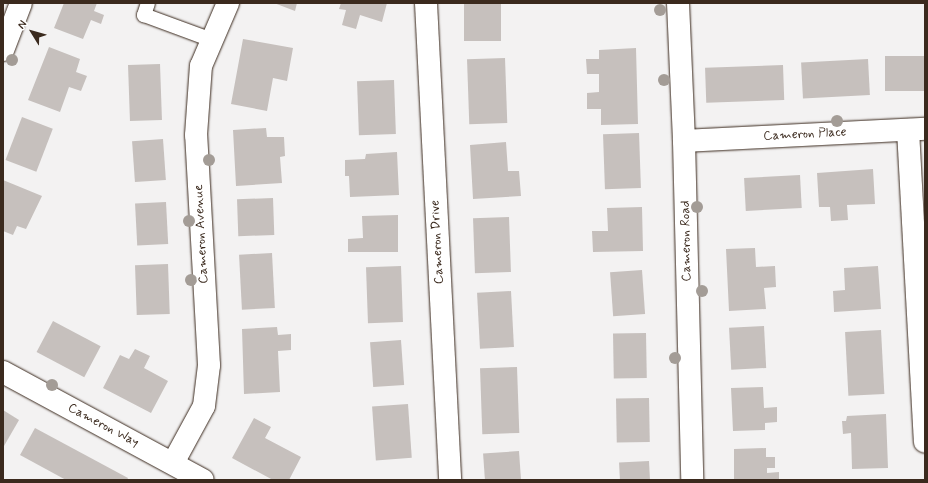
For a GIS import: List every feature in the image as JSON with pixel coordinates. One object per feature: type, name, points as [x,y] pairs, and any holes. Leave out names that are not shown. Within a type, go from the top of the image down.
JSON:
[{"type":"street","points":[[3,50],[21,3]]},
{"type":"street","name":"Cameron Avenue","points":[[185,473],[204,406],[209,365],[196,135],[200,66],[228,3]]},
{"type":"street","name":"Cameron Drive","points":[[426,3],[450,480]]},
{"type":"street","name":"Cameron Road","points":[[678,3],[684,141],[692,480]]},
{"type":"street","points":[[916,129],[925,442]]},
{"type":"street","name":"Cameron Place","points":[[684,141],[916,129]]},
{"type":"street","name":"Cameron Way","points":[[3,372],[185,473]]},
{"type":"lane","points":[[148,3],[144,15],[212,40]]},
{"type":"building","points":[[64,3],[97,3],[94,11],[104,15],[101,24],[91,20],[83,39],[54,28]]},
{"type":"building","points":[[274,3],[297,3],[295,11]]},
{"type":"building","points":[[341,3],[387,3],[382,22],[360,15],[356,29],[342,25],[346,10],[339,9]]},
{"type":"building","points":[[464,3],[501,3],[501,41],[464,41]]},
{"type":"building","points":[[243,39],[293,48],[287,81],[273,78],[267,111],[231,104]]},
{"type":"building","points":[[49,47],[80,59],[76,72],[87,76],[81,91],[69,87],[60,112],[28,100]]},
{"type":"building","points":[[636,48],[638,124],[601,125],[601,109],[587,109],[587,93],[599,92],[599,74],[587,74],[586,59],[599,59],[599,50]]},
{"type":"building","points":[[885,56],[925,56],[925,91],[885,91]]},
{"type":"building","points":[[505,58],[507,123],[469,124],[467,59]]},
{"type":"building","points":[[868,59],[870,95],[803,98],[801,63]]},
{"type":"building","points":[[160,64],[162,120],[130,121],[128,65]]},
{"type":"building","points":[[783,65],[784,100],[706,103],[705,68]]},
{"type":"building","points":[[394,80],[396,134],[359,135],[357,81]]},
{"type":"building","points":[[22,117],[53,129],[36,172],[6,160]]},
{"type":"building","points":[[266,128],[267,137],[284,137],[285,156],[280,157],[282,183],[236,186],[233,130]]},
{"type":"building","points":[[639,133],[641,188],[605,189],[603,134]]},
{"type":"building","points":[[163,139],[166,180],[135,182],[132,141]]},
{"type":"building","points":[[506,142],[508,171],[519,171],[521,196],[473,199],[470,145]]},
{"type":"building","points":[[397,152],[399,195],[350,197],[349,176],[345,176],[345,160],[365,159],[366,154]]},
{"type":"building","points":[[873,169],[875,204],[847,205],[848,220],[831,221],[830,207],[819,207],[817,173]]},
{"type":"building","points":[[800,175],[802,208],[746,211],[744,178]]},
{"type":"building","points":[[3,180],[42,196],[26,229],[17,226],[13,235],[3,231]]},
{"type":"building","points":[[273,198],[274,235],[238,236],[237,199]]},
{"type":"building","points":[[166,202],[168,244],[137,246],[135,204]]},
{"type":"building","points":[[642,207],[643,251],[593,252],[592,231],[608,231],[607,208]]},
{"type":"building","points":[[398,215],[398,252],[348,252],[348,239],[363,238],[362,216]]},
{"type":"building","points":[[509,217],[511,272],[475,273],[473,218]]},
{"type":"building","points":[[755,248],[756,267],[775,266],[776,287],[764,288],[766,309],[729,311],[726,249]]},
{"type":"building","points":[[272,253],[275,308],[242,310],[239,255]]},
{"type":"building","points":[[168,264],[170,314],[137,315],[135,265]]},
{"type":"building","points":[[401,266],[403,322],[368,323],[366,267]]},
{"type":"building","points":[[878,266],[881,309],[834,312],[833,291],[845,290],[844,268]]},
{"type":"building","points":[[642,270],[645,314],[613,316],[610,272]]},
{"type":"building","points":[[511,291],[514,347],[480,349],[477,293]]},
{"type":"building","points":[[53,321],[101,346],[84,377],[37,352]]},
{"type":"building","points":[[764,326],[766,368],[731,370],[729,328]]},
{"type":"building","points":[[277,327],[278,335],[291,334],[291,350],[278,351],[280,392],[244,394],[242,329]]},
{"type":"building","points":[[881,330],[884,394],[848,396],[845,332]]},
{"type":"building","points":[[646,333],[647,378],[614,379],[613,334]]},
{"type":"building","points":[[401,340],[404,385],[373,387],[370,342]]},
{"type":"building","points":[[135,349],[150,356],[144,368],[168,381],[151,413],[103,388],[120,355],[129,359]]},
{"type":"building","points":[[517,367],[519,433],[482,434],[480,368]]},
{"type":"building","points":[[763,387],[764,408],[777,407],[777,422],[765,423],[765,430],[733,431],[731,388]]},
{"type":"building","points":[[649,398],[650,442],[617,443],[616,399]]},
{"type":"building","points":[[408,404],[412,458],[376,460],[372,407]]},
{"type":"building","points":[[3,410],[19,420],[4,446],[3,446]]},
{"type":"building","points":[[886,414],[888,468],[852,469],[851,433],[843,434],[842,421],[846,421],[847,416]]},
{"type":"building","points":[[254,418],[271,427],[265,438],[301,457],[289,480],[273,480],[232,458]]},
{"type":"building","points":[[35,428],[128,478],[127,480],[66,480],[20,455]]},
{"type":"building","points":[[766,448],[766,457],[775,457],[775,468],[767,468],[767,473],[779,472],[779,480],[734,480],[734,449]]},
{"type":"building","points":[[519,451],[521,480],[485,480],[483,454]]},
{"type":"building","points":[[649,461],[650,480],[620,480],[619,463]]}]
